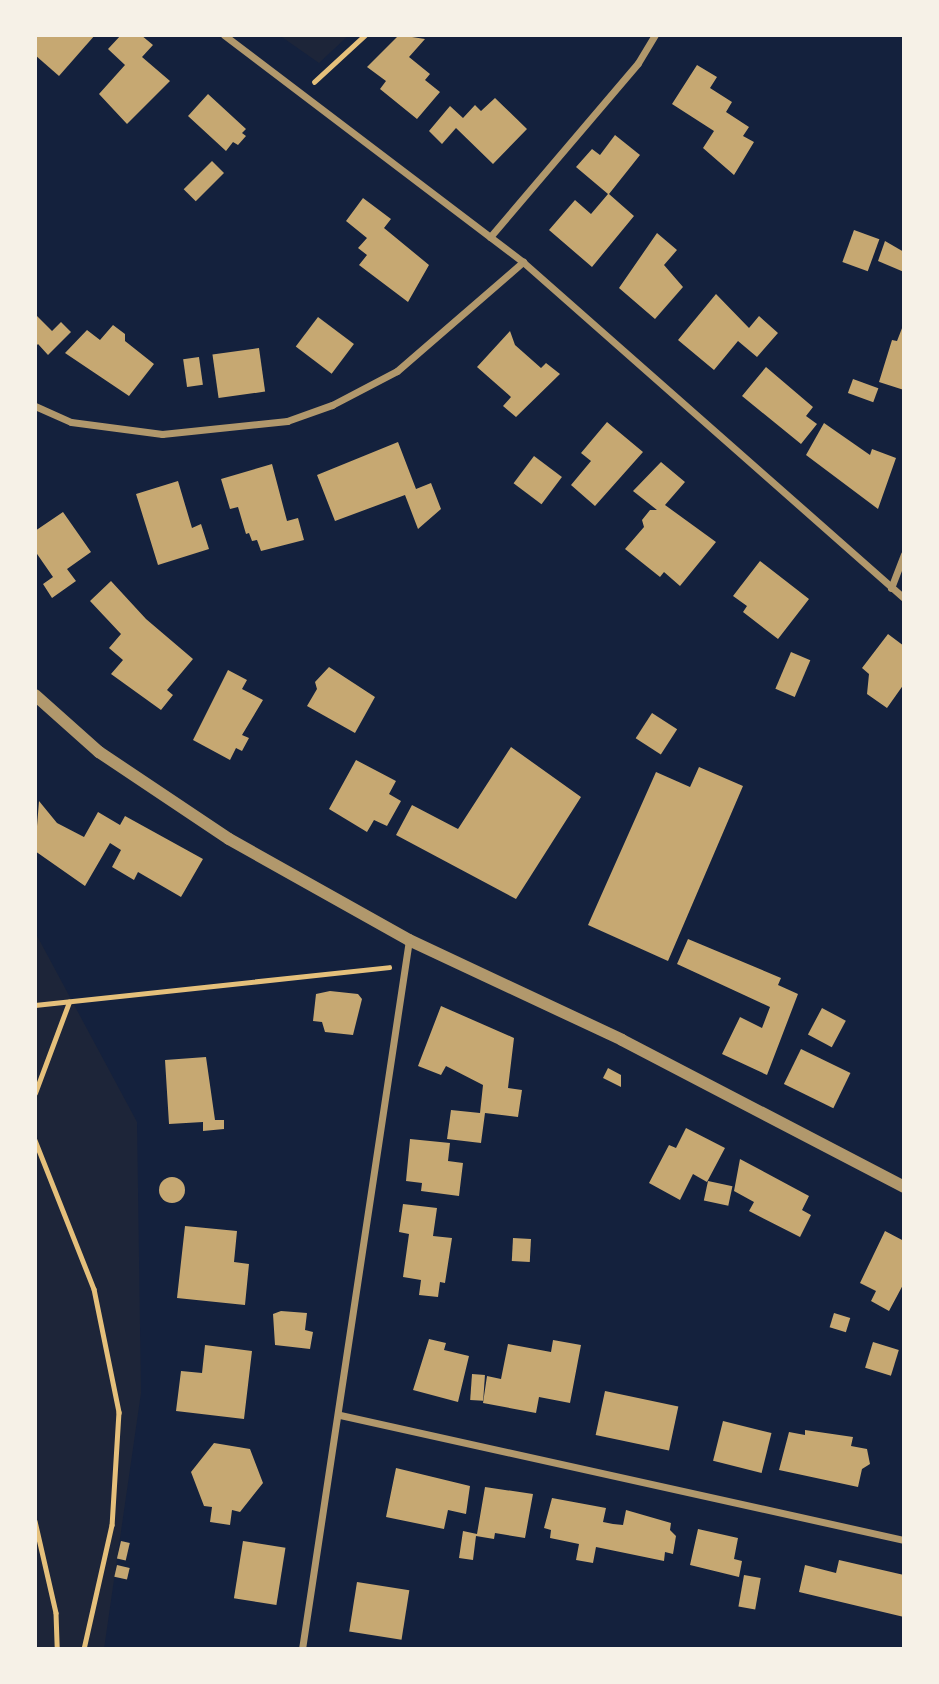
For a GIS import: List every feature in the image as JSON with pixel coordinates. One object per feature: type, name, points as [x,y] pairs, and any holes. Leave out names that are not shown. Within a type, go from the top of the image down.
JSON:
[{"type":"street","points":[[224,35],[523,262],[904,598]]},
{"type":"street","points":[[490,237],[638,62],[655,35]]},
{"type":"street","points":[[35,406],[71,422],[162,434],[287,421],[354,395],[397,371],[523,262]]},
{"type":"street","points":[[891,588],[904,554]]},
{"type":"street","points":[[35,695],[99,752],[175,805],[409,940],[622,1040],[904,1187]]},
{"type":"street","points":[[302,1649],[340,1415],[409,940]]},
{"type":"street","points":[[340,1415],[904,1540]]},
{"type":"path","points":[[303,94],[365,35]]},
{"type":"path","points":[[35,1005],[405,967]]},
{"type":"path","points":[[35,1093],[69,1002]]},
{"type":"path","points":[[35,1140],[94,1289],[119,1412],[112,1525],[84,1649]]},
{"type":"path","points":[[35,1521],[56,1613],[57,1649]]},
{"type":"shaded area","points":[[279,35],[349,35],[319,63]]},
{"type":"shaded area","points":[[35,932],[137,1122],[141,1393],[104,1649],[35,1649]]},
{"type":"building","points":[[35,35],[95,35],[59,76],[35,55]]},
{"type":"building","points":[[121,35],[141,35],[153,45],[142,57],[170,81],[127,124],[99,94],[125,65],[108,49]]},
{"type":"building","points":[[399,35],[425,39],[409,57],[430,74],[425,80],[440,92],[417,119],[380,89],[386,81],[367,67]]},
{"type":"building","points":[[697,65],[717,77],[710,88],[732,102],[726,112],[749,127],[743,136],[754,142],[734,175],[703,148],[714,131],[672,104]]},
{"type":"building","points":[[208,94],[246,129],[242,133],[246,136],[238,145],[233,142],[226,151],[188,116]]},
{"type":"building","points":[[495,98],[527,129],[493,164],[456,128],[442,144],[429,131],[450,106],[463,118],[475,105],[481,111]]},
{"type":"building","points":[[615,135],[640,155],[609,194],[634,216],[592,267],[549,230],[575,200],[591,214],[608,194],[576,167],[592,149],[600,155]]},
{"type":"building","points":[[212,161],[224,173],[196,201],[184,189]]},
{"type":"building","points":[[363,198],[391,219],[384,228],[429,265],[408,302],[359,265],[367,255],[358,248],[367,238],[346,221]]},
{"type":"building","points":[[854,230],[879,239],[868,271],[842,262]]},
{"type":"building","points":[[657,233],[677,250],[664,265],[683,287],[655,319],[619,288]]},
{"type":"building","points":[[885,241],[904,252],[904,272],[878,261]]},
{"type":"building","points":[[716,294],[749,328],[759,316],[778,333],[757,357],[738,341],[714,370],[678,340]]},
{"type":"building","points":[[35,314],[52,331],[61,322],[71,332],[48,355],[38,344],[35,347]]},
{"type":"building","points":[[318,317],[354,344],[332,374],[296,347]]},
{"type":"building","points":[[904,323],[904,390],[879,382],[892,340],[897,341]]},
{"type":"building","points":[[113,325],[125,334],[125,341],[154,364],[129,396],[65,353],[87,330],[100,340]]},
{"type":"building","points":[[510,331],[515,345],[541,368],[546,363],[560,374],[516,417],[503,406],[511,397],[477,367]]},
{"type":"building","points":[[259,348],[265,392],[219,398],[212,355]]},
{"type":"building","points":[[199,357],[203,385],[187,387],[183,359]]},
{"type":"building","points":[[766,367],[813,407],[806,416],[817,424],[801,444],[742,396]]},
{"type":"building","points":[[853,379],[878,388],[873,402],[848,393]]},
{"type":"building","points":[[607,422],[643,452],[595,506],[571,485],[591,461],[581,453]]},
{"type":"building","points":[[824,423],[870,455],[872,449],[896,458],[878,509],[806,455]]},
{"type":"building","points":[[398,442],[416,489],[431,483],[441,509],[418,529],[405,495],[335,521],[317,475]]},
{"type":"building","points":[[534,456],[562,477],[541,504],[514,483]]},
{"type":"building","points":[[661,462],[685,482],[665,505],[716,542],[680,586],[664,572],[660,577],[625,549],[644,527],[642,520],[650,510],[657,510],[633,491]]},
{"type":"building","points":[[272,464],[287,521],[298,518],[304,540],[261,551],[257,540],[252,541],[249,533],[246,534],[238,507],[230,509],[221,479]]},
{"type":"building","points":[[178,481],[192,528],[201,524],[209,549],[158,565],[136,494]]},
{"type":"building","points":[[63,512],[91,552],[67,569],[76,581],[52,598],[43,584],[53,577],[35,551],[35,531]]},
{"type":"building","points":[[760,561],[809,599],[778,639],[743,612],[747,606],[733,596]]},
{"type":"building","points":[[111,581],[146,619],[193,659],[167,690],[173,695],[161,710],[111,674],[123,660],[109,648],[121,634],[90,601]]},
{"type":"building","points":[[888,634],[904,646],[904,684],[887,708],[867,694],[869,674],[862,668]]},
{"type":"building","points":[[791,652],[810,660],[795,697],[775,689]]},
{"type":"building","points":[[329,667],[375,697],[355,733],[307,706],[317,689],[315,682]]},
{"type":"building","points":[[228,670],[247,680],[242,689],[263,700],[242,735],[249,738],[242,751],[236,748],[230,760],[193,740]]},
{"type":"building","points":[[652,713],[677,729],[661,754],[636,738]]},
{"type":"building","points":[[511,747],[581,797],[516,899],[396,835],[412,805],[458,829]]},
{"type":"building","points":[[356,760],[396,781],[389,794],[401,801],[387,826],[374,820],[367,832],[329,809]]},
{"type":"building","points":[[699,767],[743,786],[668,961],[588,925],[656,772],[690,787]]},
{"type":"building","points":[[39,801],[57,823],[84,837],[98,812],[120,825],[125,816],[203,859],[181,897],[138,872],[134,880],[112,867],[121,850],[110,843],[85,886],[35,851]]},
{"type":"building","points":[[688,939],[781,978],[778,985],[798,994],[767,1075],[722,1054],[740,1017],[762,1028],[770,1007],[677,964]]},
{"type":"building","points":[[330,991],[358,994],[362,999],[353,1035],[325,1032],[322,1022],[313,1021],[316,994]]},
{"type":"building","points":[[441,1006],[514,1038],[508,1088],[522,1090],[518,1117],[485,1113],[481,1143],[447,1139],[451,1110],[480,1113],[483,1085],[446,1066],[441,1075],[418,1066]]},
{"type":"building","points":[[822,1008],[846,1021],[832,1047],[808,1034]]},
{"type":"building","points":[[801,1049],[850,1073],[833,1108],[784,1084]]},
{"type":"building","points":[[206,1057],[215,1120],[224,1120],[224,1129],[203,1131],[203,1122],[169,1124],[165,1060]]},
{"type":"building","points":[[608,1068],[621,1075],[621,1087],[603,1078]]},
{"type":"building","points":[[686,1128],[725,1148],[707,1182],[693,1174],[680,1200],[649,1183],[669,1145],[676,1148]]},
{"type":"building","points":[[410,1139],[450,1143],[448,1161],[463,1163],[459,1196],[421,1191],[422,1183],[406,1181]]},
{"type":"building","points":[[740,1159],[809,1196],[802,1210],[811,1215],[800,1237],[749,1211],[754,1202],[734,1191]]},
{"type":"building","points":[[172,1177],[181,1181],[185,1190],[181,1199],[172,1203],[163,1199],[159,1190],[163,1181]]},
{"type":"building","points":[[708,1181],[732,1186],[728,1206],[704,1201]]},
{"type":"building","points":[[403,1204],[437,1208],[433,1236],[452,1238],[445,1283],[440,1282],[438,1297],[419,1295],[421,1280],[403,1277],[409,1234],[399,1232]]},
{"type":"building","points":[[185,1226],[237,1231],[234,1262],[249,1264],[245,1305],[177,1298]]},
{"type":"building","points":[[885,1231],[904,1241],[904,1283],[889,1311],[871,1301],[876,1291],[860,1283]]},
{"type":"building","points":[[513,1238],[531,1239],[530,1262],[512,1261]]},
{"type":"building","points":[[281,1311],[307,1313],[305,1330],[313,1332],[310,1349],[275,1345],[273,1314]]},
{"type":"building","points":[[834,1313],[850,1318],[846,1332],[830,1327]]},
{"type":"building","points":[[429,1339],[446,1343],[444,1350],[469,1356],[458,1402],[413,1390]]},
{"type":"building","points":[[553,1340],[581,1345],[570,1403],[539,1397],[536,1413],[483,1403],[487,1376],[501,1379],[508,1344],[551,1352]]},
{"type":"building","points":[[873,1342],[899,1350],[891,1376],[865,1368]]},
{"type":"building","points":[[205,1345],[252,1351],[244,1419],[176,1411],[181,1371],[202,1373]]},
{"type":"building","points":[[472,1374],[485,1375],[483,1401],[470,1400]]},
{"type":"building","points":[[605,1391],[678,1407],[669,1451],[596,1435]]},
{"type":"building","points":[[723,1421],[772,1433],[762,1473],[713,1461]]},
{"type":"building","points":[[805,1430],[853,1437],[851,1446],[867,1449],[870,1464],[862,1469],[858,1487],[779,1470],[789,1432],[805,1435]]},
{"type":"building","points":[[214,1443],[250,1449],[263,1483],[240,1512],[232,1510],[230,1525],[210,1522],[212,1507],[204,1506],[191,1472]]},
{"type":"building","points":[[396,1468],[470,1486],[466,1514],[448,1510],[444,1529],[386,1517]]},
{"type":"building","points":[[485,1487],[533,1494],[525,1538],[495,1533],[494,1539],[476,1536],[473,1560],[459,1558],[463,1531],[477,1534]]},
{"type":"building","points":[[552,1498],[606,1508],[603,1522],[623,1525],[626,1510],[671,1523],[670,1530],[676,1536],[673,1554],[665,1552],[664,1561],[596,1547],[593,1563],[576,1560],[579,1544],[550,1538],[551,1530],[544,1528]]},
{"type":"building","points":[[698,1529],[738,1538],[734,1559],[742,1561],[739,1577],[690,1565]]},
{"type":"building","points":[[121,1541],[130,1543],[126,1561],[117,1559]]},
{"type":"building","points":[[243,1541],[285,1548],[276,1605],[234,1598]]},
{"type":"building","points":[[839,1560],[904,1575],[904,1617],[799,1592],[805,1565],[836,1573]]},
{"type":"building","points":[[117,1565],[130,1568],[127,1580],[114,1577]]},
{"type":"building","points":[[744,1575],[761,1578],[755,1609],[738,1607]]},
{"type":"building","points":[[357,1582],[409,1590],[402,1640],[349,1631]]}]
